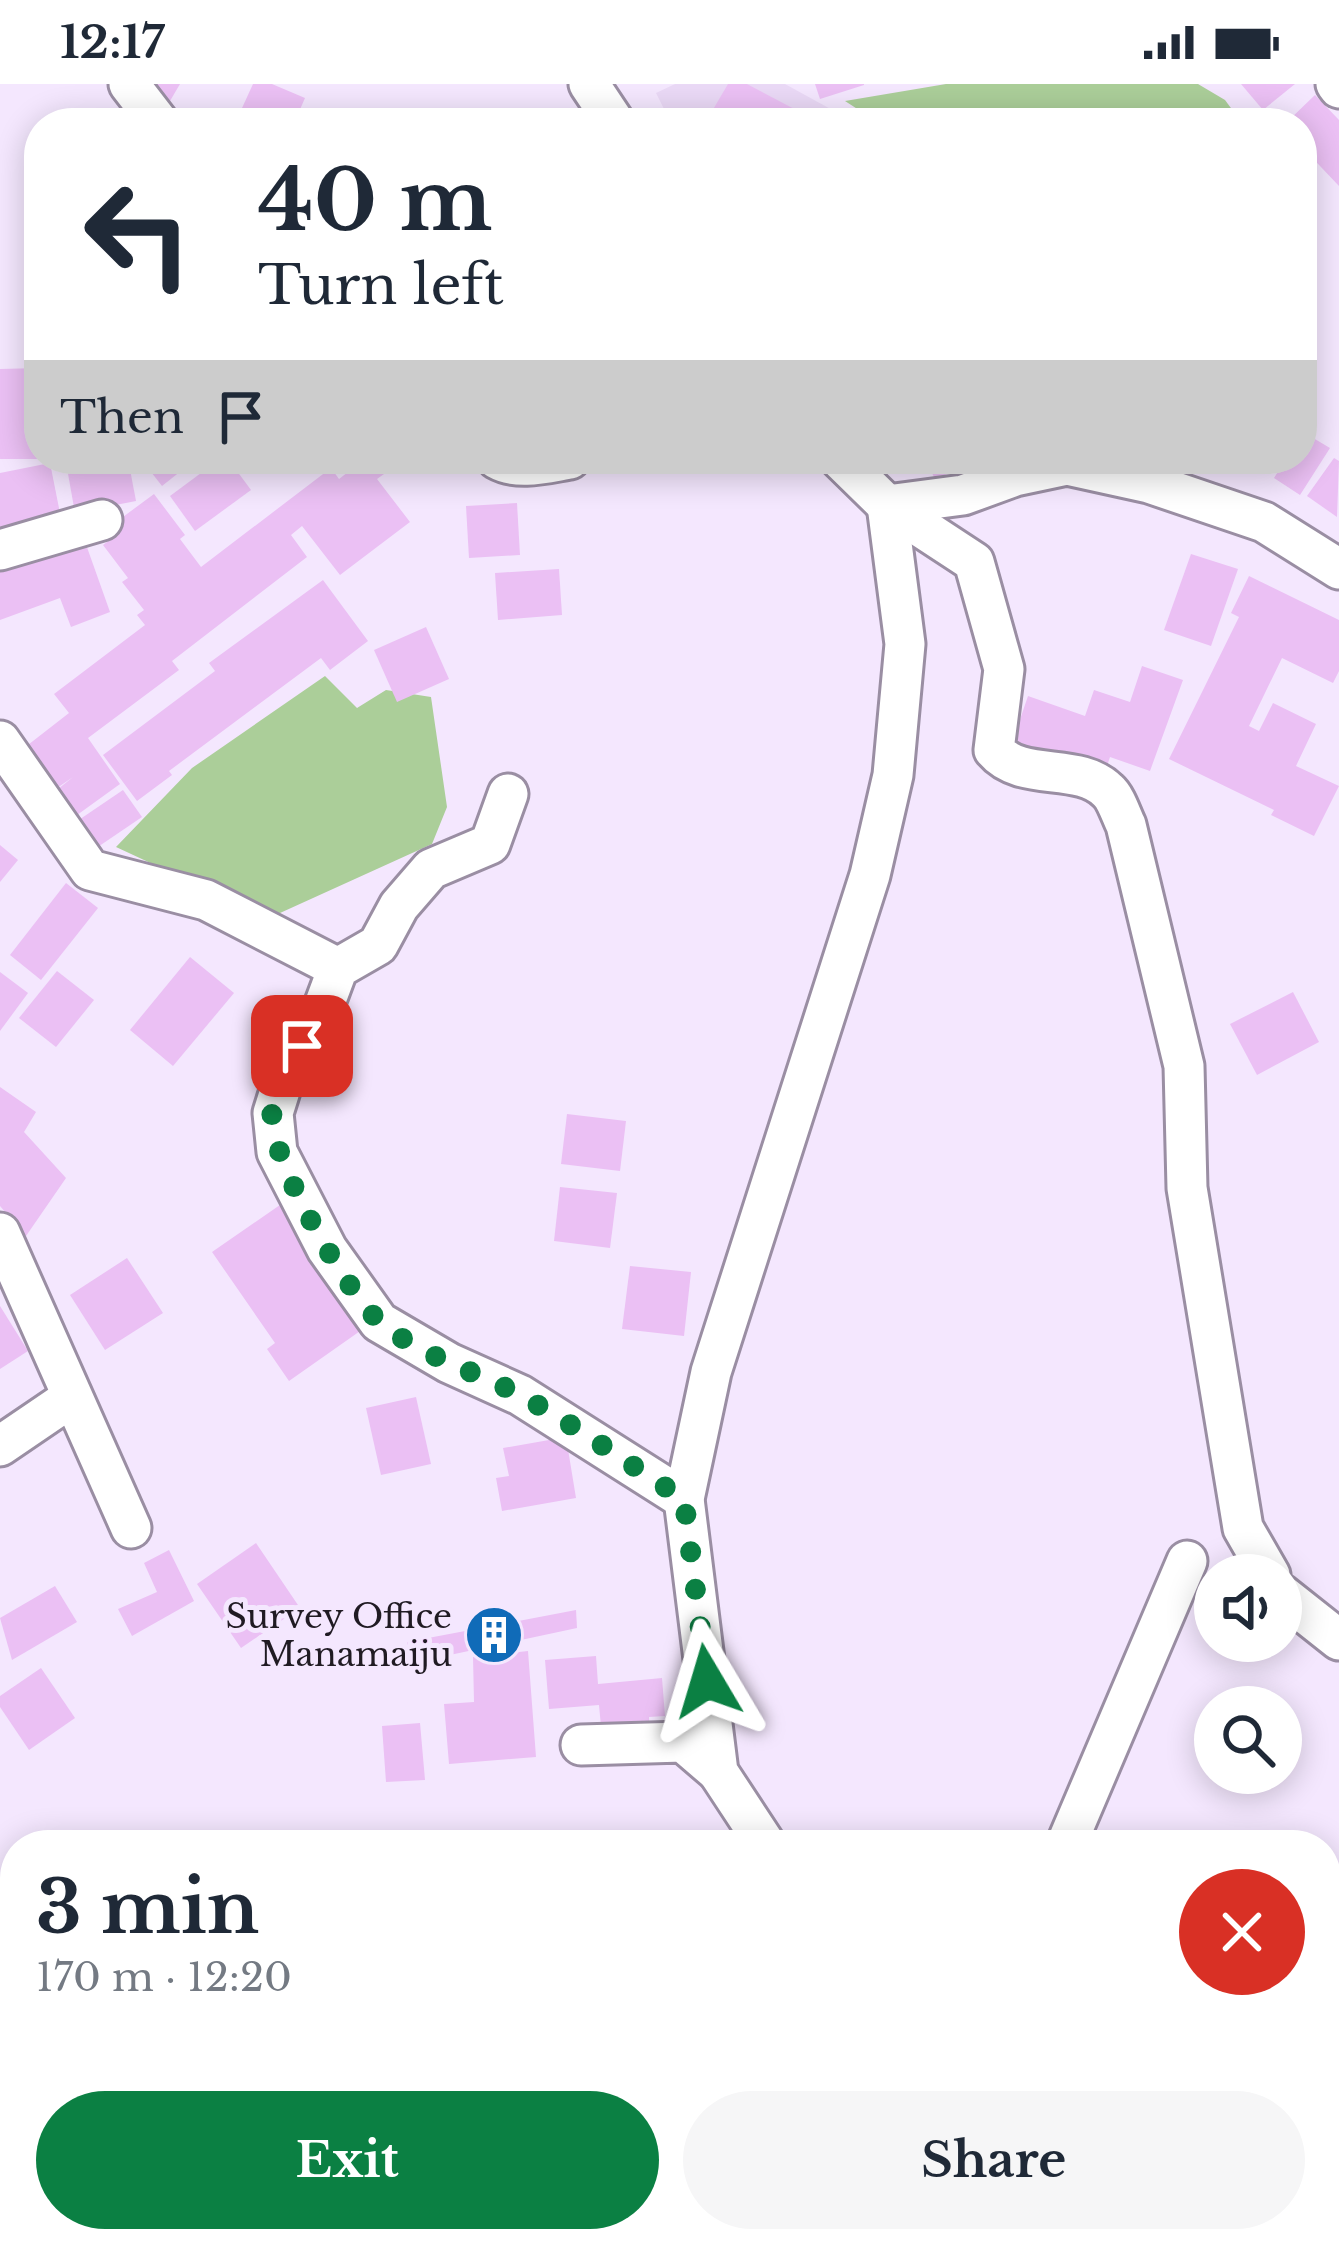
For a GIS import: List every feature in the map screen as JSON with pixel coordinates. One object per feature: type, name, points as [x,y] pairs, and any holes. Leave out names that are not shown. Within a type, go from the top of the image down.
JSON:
[{"type":"street","points":[[129,84],[147,108]]},
{"type":"street","points":[[855,474],[887,506],[974,562],[1004,669],[994,750],[1022,768],[1072,775],[1108,790],[1126,824],[1184,1066],[1187,1188],[1243,1528],[1258,1554]]},
{"type":"street","points":[[887,506],[963,495],[1024,474]]},
{"type":"street","points":[[1108,474],[1264,522],[1339,569]]},
{"type":"street","points":[[718,1772],[684,1499],[711,1372],[869,875],[893,775],[904,644],[887,506]]},
{"type":"street","points":[[0,550],[102,520]]},
{"type":"street","points":[[0,741],[90,869],[206,900],[338,968]]},
{"type":"street","points":[[508,794],[490,844],[431,869],[399,905],[379,945],[338,968],[272,1113],[277,1152],[327,1249],[379,1322],[449,1364],[520,1395],[684,1499]]},
{"type":"street","points":[[0,1233],[131,1528]]},
{"type":"street","points":[[0,1446],[72,1396]]},
{"type":"street","points":[[1072,1830],[1187,1561]]},
{"type":"street","points":[[1302,1611],[1339,1640]]},
{"type":"street","points":[[581,1745],[682,1742],[718,1772],[756,1830]]},
{"type":"shaded area","points":[[675,84],[785,84],[829,108],[664,108],[656,93]]},
{"type":"green space","points":[[946,84],[1198,84],[1231,108],[856,108],[845,101]]},
{"type":"green space","points":[[325,676],[357,708],[386,690],[431,697],[447,807],[432,844],[269,918],[116,847],[192,768]]},
{"type":"building","points":[[133,84],[180,84],[167,106]]},
{"type":"building","points":[[253,84],[272,84],[305,98],[301,108],[242,108]]},
{"type":"building","points":[[728,84],[747,84],[793,108],[714,108]]},
{"type":"building","points":[[815,84],[864,84],[864,85],[820,99]]},
{"type":"building","points":[[1241,84],[1295,84],[1265,108]]},
{"type":"building","points":[[1315,95],[1339,120],[1339,186],[1317,163],[1317,108],[1302,108]]},
{"type":"building","points":[[24,368],[24,459],[0,459],[0,369]]},
{"type":"building","points":[[1317,440],[1330,448],[1317,468]]},
{"type":"building","points":[[1334,458],[1339,461],[1337,517],[1307,496]]},
{"type":"building","points":[[24,468],[24,474],[52,474],[62,523],[0,535],[0,473]]},
{"type":"building","points":[[68,474],[131,474],[136,501],[75,513]]},
{"type":"building","points":[[153,474],[177,474],[162,486]]},
{"type":"building","points":[[200,474],[239,474],[251,490],[195,531],[170,496]]},
{"type":"building","points":[[323,474],[335,474],[339,479],[346,474],[384,474],[377,479],[410,522],[340,575],[302,526],[291,535],[307,557],[172,661],[179,670],[88,738],[120,784],[66,823],[48,797],[73,777],[47,795],[15,755],[69,713],[54,694],[145,625],[137,615],[144,610],[122,582],[128,578],[103,545],[115,536],[108,528],[154,494],[185,535],[180,539],[201,567]]},
{"type":"building","points":[[1277,474],[1313,474],[1300,495],[1274,478]]},
{"type":"building","points":[[517,503],[520,555],[469,558],[466,506]]},
{"type":"building","points":[[83,536],[110,612],[71,627],[60,598],[0,620],[0,566]]},
{"type":"building","points":[[1191,554],[1238,569],[1211,646],[1164,630]]},
{"type":"building","points":[[559,569],[562,615],[498,620],[495,573]]},
{"type":"building","points":[[1249,576],[1339,620],[1339,671],[1333,683],[1282,658],[1249,726],[1259,731],[1273,703],[1316,724],[1296,766],[1339,786],[1314,836],[1271,815],[1274,810],[1169,759],[1239,617],[1231,613]]},
{"type":"building","points":[[323,580],[368,641],[330,670],[321,658],[169,771],[172,775],[137,801],[103,755],[215,671],[209,663]]},
{"type":"building","points":[[426,627],[449,679],[397,702],[374,650]]},
{"type":"building","points":[[1142,666],[1183,680],[1150,771],[1110,757],[1104,775],[1012,743],[1028,696],[1085,716],[1094,690],[1130,702]]},
{"type":"building","points":[[123,790],[142,817],[86,855],[67,828]]},
{"type":"building","points":[[0,845],[18,860],[0,882]]},
{"type":"building","points":[[66,883],[98,908],[41,980],[10,955]]},
{"type":"building","points":[[190,957],[234,993],[173,1066],[130,1030]]},
{"type":"building","points":[[57,971],[94,1000],[56,1047],[19,1018]]},
{"type":"building","points":[[0,972],[28,993],[0,1031]]},
{"type":"building","points":[[1293,992],[1319,1042],[1257,1075],[1230,1024]]},
{"type":"building","points":[[0,1087],[36,1112],[24,1132],[66,1178],[26,1236],[0,1206]]},
{"type":"building","points":[[567,1114],[626,1121],[620,1171],[561,1164]]},
{"type":"building","points":[[560,1187],[617,1193],[610,1248],[554,1241]]},
{"type":"building","points":[[290,1198],[363,1329],[289,1381],[267,1349],[275,1343],[212,1252]]},
{"type":"building","points":[[127,1258],[163,1313],[105,1350],[70,1295]]},
{"type":"building","points":[[630,1266],[691,1272],[684,1336],[622,1329]]},
{"type":"building","points":[[0,1306],[28,1351],[0,1369]]},
{"type":"building","points":[[416,1397],[431,1464],[381,1475],[366,1408]]},
{"type":"building","points":[[566,1437],[576,1498],[502,1511],[496,1478],[509,1476],[503,1448]]},
{"type":"building","points":[[256,1543],[300,1608],[241,1648],[197,1584]]},
{"type":"building","points":[[169,1550],[194,1601],[132,1636],[118,1609],[157,1592],[144,1563]]},
{"type":"building","points":[[55,1586],[77,1622],[12,1660],[0,1618]]},
{"type":"building","name":"Survey Office Manamaiju","points":[[576,1610],[577,1628],[412,1663],[407,1642]]},
{"type":"building","points":[[528,1651],[536,1757],[449,1764],[444,1704],[474,1702],[473,1657]]},
{"type":"building","points":[[596,1656],[598,1684],[662,1678],[665,1716],[649,1717],[650,1734],[602,1737],[599,1705],[549,1709],[545,1660]]},
{"type":"building","points":[[41,1668],[75,1718],[29,1750],[0,1707],[0,1696]]},
{"type":"building","points":[[420,1723],[425,1780],[386,1782],[382,1726]]},
{"type":"place","name":"Survey Office Manamaiju","points":[[494,1635]]},
{"type":"route","points":[[302,1046],[272,1113],[277,1152],[327,1249],[379,1322],[449,1364],[520,1395],[684,1499],[707,1681]]}]
